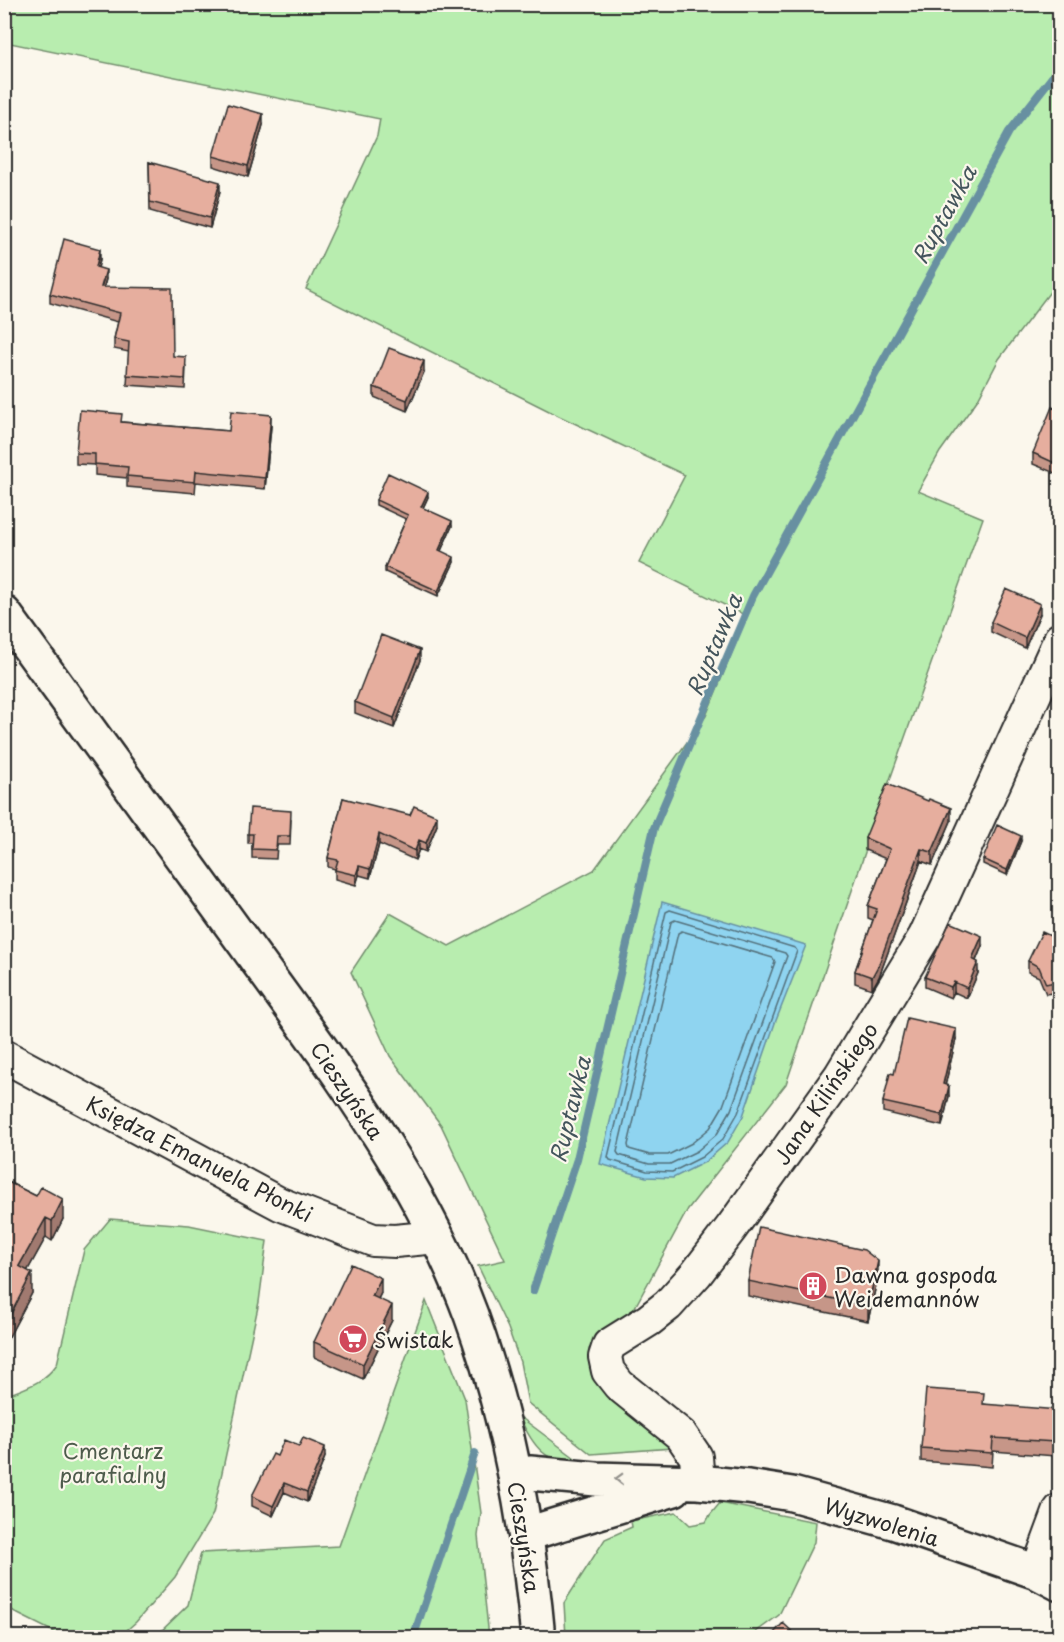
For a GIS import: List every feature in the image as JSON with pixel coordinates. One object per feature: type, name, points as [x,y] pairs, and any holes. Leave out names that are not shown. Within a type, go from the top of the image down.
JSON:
[{"type":"main road","name":"Cieszyńska","points":[[4,613],[341,1078],[392,1154],[437,1236],[470,1312],[515,1475],[527,1534],[538,1638]]},
{"type":"main road","name":"Wyzwolenia","points":[[515,1475],[530,1473],[596,1479],[698,1482],[748,1486],[792,1494],[893,1522],[1048,1578]]},
{"type":"main road","name":"Wyzwolenia","points":[[527,1534],[698,1482]]},
{"type":"street","name":"Jana Kilińskiego","points":[[698,1482],[696,1457],[681,1435],[619,1384],[608,1371],[605,1357],[609,1345],[668,1305],[696,1274],[840,1076],[925,936],[1059,639]]},
{"type":"street","name":"Księdza Emanuela Płonki","points":[[4,1056],[280,1204],[373,1240],[395,1241],[437,1236]]},
{"type":"street","points":[[1048,1578],[1059,1510]]},
{"type":"green space","points":[[5,4],[1059,5],[1059,280],[999,359],[978,399],[940,452],[918,491],[983,518],[888,785],[786,1084],[688,1209],[634,1309],[639,1318],[598,1339],[589,1349],[591,1362],[672,1448],[591,1454],[528,1403],[520,1362],[508,1328],[478,1266],[505,1260],[441,1125],[390,1056],[351,972],[390,913],[449,946],[594,870],[706,716],[747,616],[639,563],[685,475],[559,416],[306,289],[377,136],[380,119],[5,42]]},
{"type":"green space","name":"Cmentarz parafialny","points":[[110,1219],[189,1225],[267,1241],[259,1302],[213,1514],[175,1577],[136,1622],[119,1637],[64,1637],[5,1605],[5,1396],[40,1380],[57,1364],[84,1250]]},
{"type":"green space","points":[[426,1301],[465,1399],[481,1513],[478,1536],[489,1637],[155,1637],[188,1605],[201,1553],[339,1546]]},
{"type":"green space","points":[[519,1416],[583,1464],[559,1461],[542,1452],[530,1437]]},
{"type":"green space","points":[[720,1503],[816,1522],[814,1542],[779,1615],[749,1637],[566,1637],[564,1603],[605,1539],[632,1527],[631,1521],[676,1512],[690,1525],[706,1522]]},
{"type":"water","points":[[662,902],[806,945],[775,1023],[743,1116],[728,1142],[705,1162],[673,1178],[646,1177],[600,1164]]},
{"type":"building","points":[[228,104],[263,114],[248,166],[213,156]]},
{"type":"building","points":[[149,162],[220,182],[210,218],[150,202]]},
{"type":"building","points":[[64,239],[100,249],[96,267],[106,270],[101,287],[172,288],[173,356],[186,357],[185,379],[127,375],[129,342],[114,339],[120,313],[50,294]]},
{"type":"building","points":[[389,348],[424,361],[407,400],[374,387]]},
{"type":"building","points":[[1052,407],[1059,410],[1059,459],[1057,464],[1033,453]]},
{"type":"building","points":[[80,410],[122,414],[121,422],[229,431],[231,411],[271,415],[265,478],[196,471],[195,482],[127,476],[128,467],[95,464],[95,454],[76,453]]},
{"type":"building","points":[[388,473],[428,492],[421,507],[452,521],[439,550],[454,557],[438,591],[385,567],[408,515],[376,500]]},
{"type":"building","points":[[1006,589],[1040,604],[1025,638],[991,622]]},
{"type":"building","points":[[381,635],[420,650],[394,718],[355,702]]},
{"type":"building","points":[[887,784],[951,808],[932,852],[921,849],[879,964],[872,977],[855,971],[877,909],[868,906],[890,849],[865,838]]},
{"type":"building","points":[[343,798],[410,815],[414,806],[437,816],[426,843],[419,840],[415,851],[379,834],[370,869],[359,866],[356,875],[335,870],[338,860],[328,858]]},
{"type":"building","points":[[250,808],[291,811],[290,836],[277,836],[276,850],[252,849],[253,834],[248,834]]},
{"type":"building","points":[[997,825],[1021,836],[1007,870],[983,859]]},
{"type":"building","points":[[950,922],[982,936],[972,959],[978,962],[967,988],[954,982],[951,987],[925,977]]},
{"type":"building","points":[[1042,932],[1059,940],[1059,981],[1046,984],[1039,967],[1028,961]]},
{"type":"building","points":[[907,1018],[956,1029],[943,1084],[949,1086],[942,1115],[883,1102],[890,1073],[894,1074]]},
{"type":"building","points":[[4,1180],[36,1196],[41,1187],[63,1199],[52,1221],[46,1218],[19,1266],[32,1273],[4,1327]]},
{"type":"building","name":"Dawna gospoda Weidemannów","points":[[759,1227],[864,1250],[878,1261],[868,1306],[748,1281]]},
{"type":"building","name":"Świstak","points":[[351,1264],[381,1278],[372,1296],[392,1305],[363,1364],[314,1342]]},
{"type":"building","points":[[926,1389],[984,1393],[983,1404],[1058,1410],[1055,1442],[993,1438],[992,1453],[921,1448]]},
{"type":"building","points":[[303,1438],[325,1447],[307,1492],[284,1483],[273,1506],[252,1496],[273,1454],[277,1456],[284,1440],[299,1446]]},
{"type":"building","points":[[783,1623],[799,1638],[769,1638]]},
{"type":"waterway","name":"Ruptawka","points":[[533,1291],[577,1159],[654,828],[753,596],[1009,132],[1060,67]]},
{"type":"waterway","name":"Ruptawka","points":[[413,1638],[475,1453]]},
{"type":"place","name":"Dawna gospoda Weidemannów","points":[[813,1286]]},
{"type":"place","name":"Świstak","points":[[353,1339]]}]
